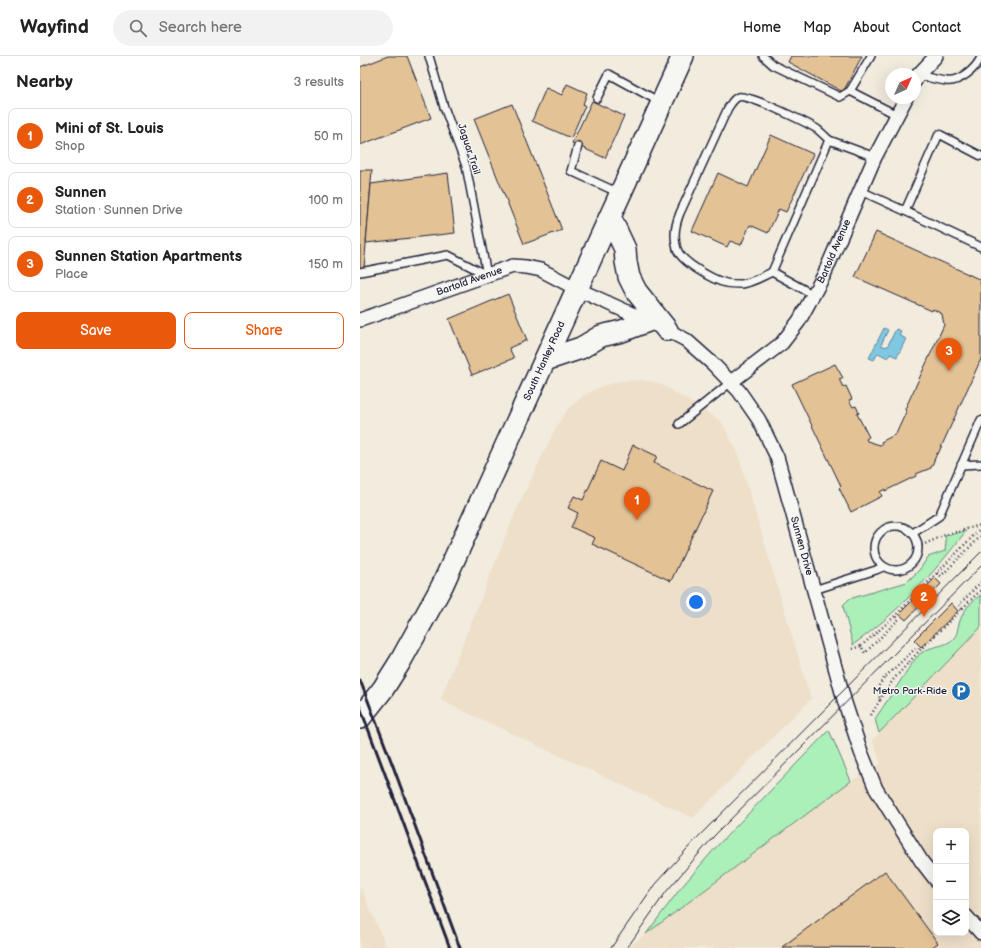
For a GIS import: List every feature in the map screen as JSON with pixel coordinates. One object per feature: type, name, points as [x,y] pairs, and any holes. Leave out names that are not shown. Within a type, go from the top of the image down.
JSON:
[{"type":"main road","name":"South Hanley Road","points":[[360,718],[383,689],[400,662],[442,586],[683,56]]},
{"type":"main road","points":[[610,217],[625,249],[629,277],[636,291],[667,330]]},
{"type":"main road","points":[[545,360],[581,348],[601,336],[622,332],[648,321]]},
{"type":"street","points":[[921,73],[936,56]]},
{"type":"street","name":"Bartold Avenue","points":[[731,382],[782,343],[799,321],[814,295],[875,157],[903,104]]},
{"type":"street","name":"Bartold Avenue","points":[[360,320],[513,266],[541,270],[578,289]]},
{"type":"street","name":"Sunnen Drive","points":[[578,289],[686,340],[731,382],[740,392],[759,420],[776,457],[844,703],[861,752],[876,789],[922,862],[933,876]]},
{"type":"street","points":[[969,919],[981,933]]},
{"type":"lane","name":"Jaguar Trail","points":[[429,56],[444,107],[466,166],[487,275]]},
{"type":"lane","points":[[763,56],[773,65],[840,97],[850,91],[871,56]]},
{"type":"lane","points":[[921,79],[948,82],[964,77],[978,64],[981,58]]},
{"type":"lane","points":[[597,98],[609,74],[662,102]]},
{"type":"lane","points":[[850,91],[897,115]]},
{"type":"lane","points":[[829,140],[772,272],[741,284],[726,283],[696,268],[685,260],[677,250],[675,237],[676,223],[680,213],[728,108],[733,100],[739,96],[749,97],[800,120],[817,130],[829,140],[875,157]]},
{"type":"lane","points":[[905,211],[939,134],[981,156]]},
{"type":"lane","points":[[578,146],[571,171],[621,194]]},
{"type":"lane","points":[[861,191],[981,247]]},
{"type":"lane","points":[[360,272],[448,255],[487,275]]},
{"type":"lane","points":[[772,272],[814,295]]},
{"type":"lane","points":[[679,424],[731,382]]},
{"type":"lane","points":[[912,533],[939,516],[981,420]]},
{"type":"lane","points":[[961,465],[981,464]]},
{"type":"lane","points":[[892,526],[900,526],[912,533],[917,539],[918,547],[918,554],[910,566],[904,569],[890,570],[883,567],[878,561],[875,555],[874,547],[875,540],[879,533],[892,526]]},
{"type":"lane","points":[[814,590],[883,567]]},
{"type":"path","points":[[918,547],[945,535],[981,525]]},
{"type":"path","points":[[852,649],[861,646],[895,615],[981,528]]},
{"type":"path","points":[[937,573],[941,576],[981,536]]},
{"type":"path","points":[[962,608],[958,605],[981,582]]},
{"type":"path","points":[[871,714],[893,680],[920,650],[981,590]]},
{"type":"path","points":[[861,646],[864,653],[873,646],[899,619],[895,615]]},
{"type":"path","points":[[880,700],[878,687],[885,677],[917,647],[920,650]]},
{"type":"shaded area","points":[[642,380],[659,383],[721,421],[737,451],[811,699],[693,818],[440,700],[515,513],[556,427],[568,409],[583,396],[602,386],[620,381]]},
{"type":"shaded area","points":[[981,627],[981,948],[627,948],[851,781],[881,764],[872,740]]},
{"type":"shaded area","points":[[360,886],[387,948],[360,948]]},
{"type":"green space","points":[[966,531],[941,563],[914,592],[885,620],[853,645],[843,606],[844,604],[849,599],[907,582],[920,569],[928,557],[945,551],[945,536]]},
{"type":"green space","points":[[981,595],[981,627],[879,733],[875,719],[913,662],[925,650],[942,645],[954,638],[957,633],[960,620],[965,611],[974,600]]},
{"type":"green space","points":[[829,730],[851,781],[646,934],[680,889],[717,846]]},
{"type":"water","points":[[884,328],[888,330],[881,345],[887,347],[896,329],[901,331],[899,335],[906,339],[897,357],[890,354],[888,358],[878,353],[874,360],[869,358]]},
{"type":"building","points":[[388,56],[407,56],[431,118],[360,145],[360,67]]},
{"type":"building","points":[[791,56],[862,56],[843,92],[788,62]]},
{"type":"building","points":[[567,84],[587,93],[583,104],[585,106],[571,138],[532,121],[546,88],[562,95]]},
{"type":"building","points":[[592,101],[624,116],[605,158],[572,143]]},
{"type":"building","points":[[512,104],[562,230],[524,244],[474,119]]},
{"type":"building","points":[[771,135],[813,154],[786,212],[779,209],[768,233],[750,225],[741,245],[730,241],[727,247],[692,231],[718,173],[748,187]]},
{"type":"building","points":[[360,170],[372,170],[364,269],[360,269]]},
{"type":"building","points":[[448,173],[455,233],[366,243],[371,184]]},
{"type":"building","points":[[876,232],[981,280],[981,359],[931,468],[916,474],[916,476],[885,491],[885,489],[880,492],[882,496],[851,512],[839,488],[841,486],[792,384],[835,364],[843,378],[839,379],[843,387],[846,386],[852,399],[849,400],[853,407],[856,406],[859,413],[857,414],[869,437],[866,439],[867,441],[880,445],[882,444],[881,442],[896,434],[906,412],[905,409],[944,325],[942,314],[933,309],[932,311],[855,277]]},
{"type":"building","points":[[508,294],[527,340],[509,348],[514,358],[472,375],[449,319]]},
{"type":"building","points":[[633,445],[657,456],[654,463],[713,491],[671,581],[592,544],[595,538],[571,527],[578,513],[568,508],[574,496],[583,500],[601,461],[622,471]]},
{"type":"building","points":[[935,578],[941,584],[906,620],[899,614]]},
{"type":"building","points":[[951,603],[958,611],[921,647],[914,640]]},
{"type":"building","points":[[885,871],[938,943],[931,948],[782,947]]},
{"type":"tram line","points":[[611,948],[655,884],[696,839],[981,552]]},
{"type":"tram line","points":[[627,948],[666,892],[715,835],[981,566]]},
{"type":"railway","points":[[360,680],[460,948]]},
{"type":"railway","points":[[360,707],[450,948]]},
{"type":"place","name":"Sunnen Station Apartments","points":[[949,371]]},
{"type":"place","name":"Mini of St. Louis","points":[[637,520]]},
{"type":"place","name":"Sunnen","points":[[924,617]]},
{"type":"place","name":"Metro Park-Ride","points":[[961,691]]}]
